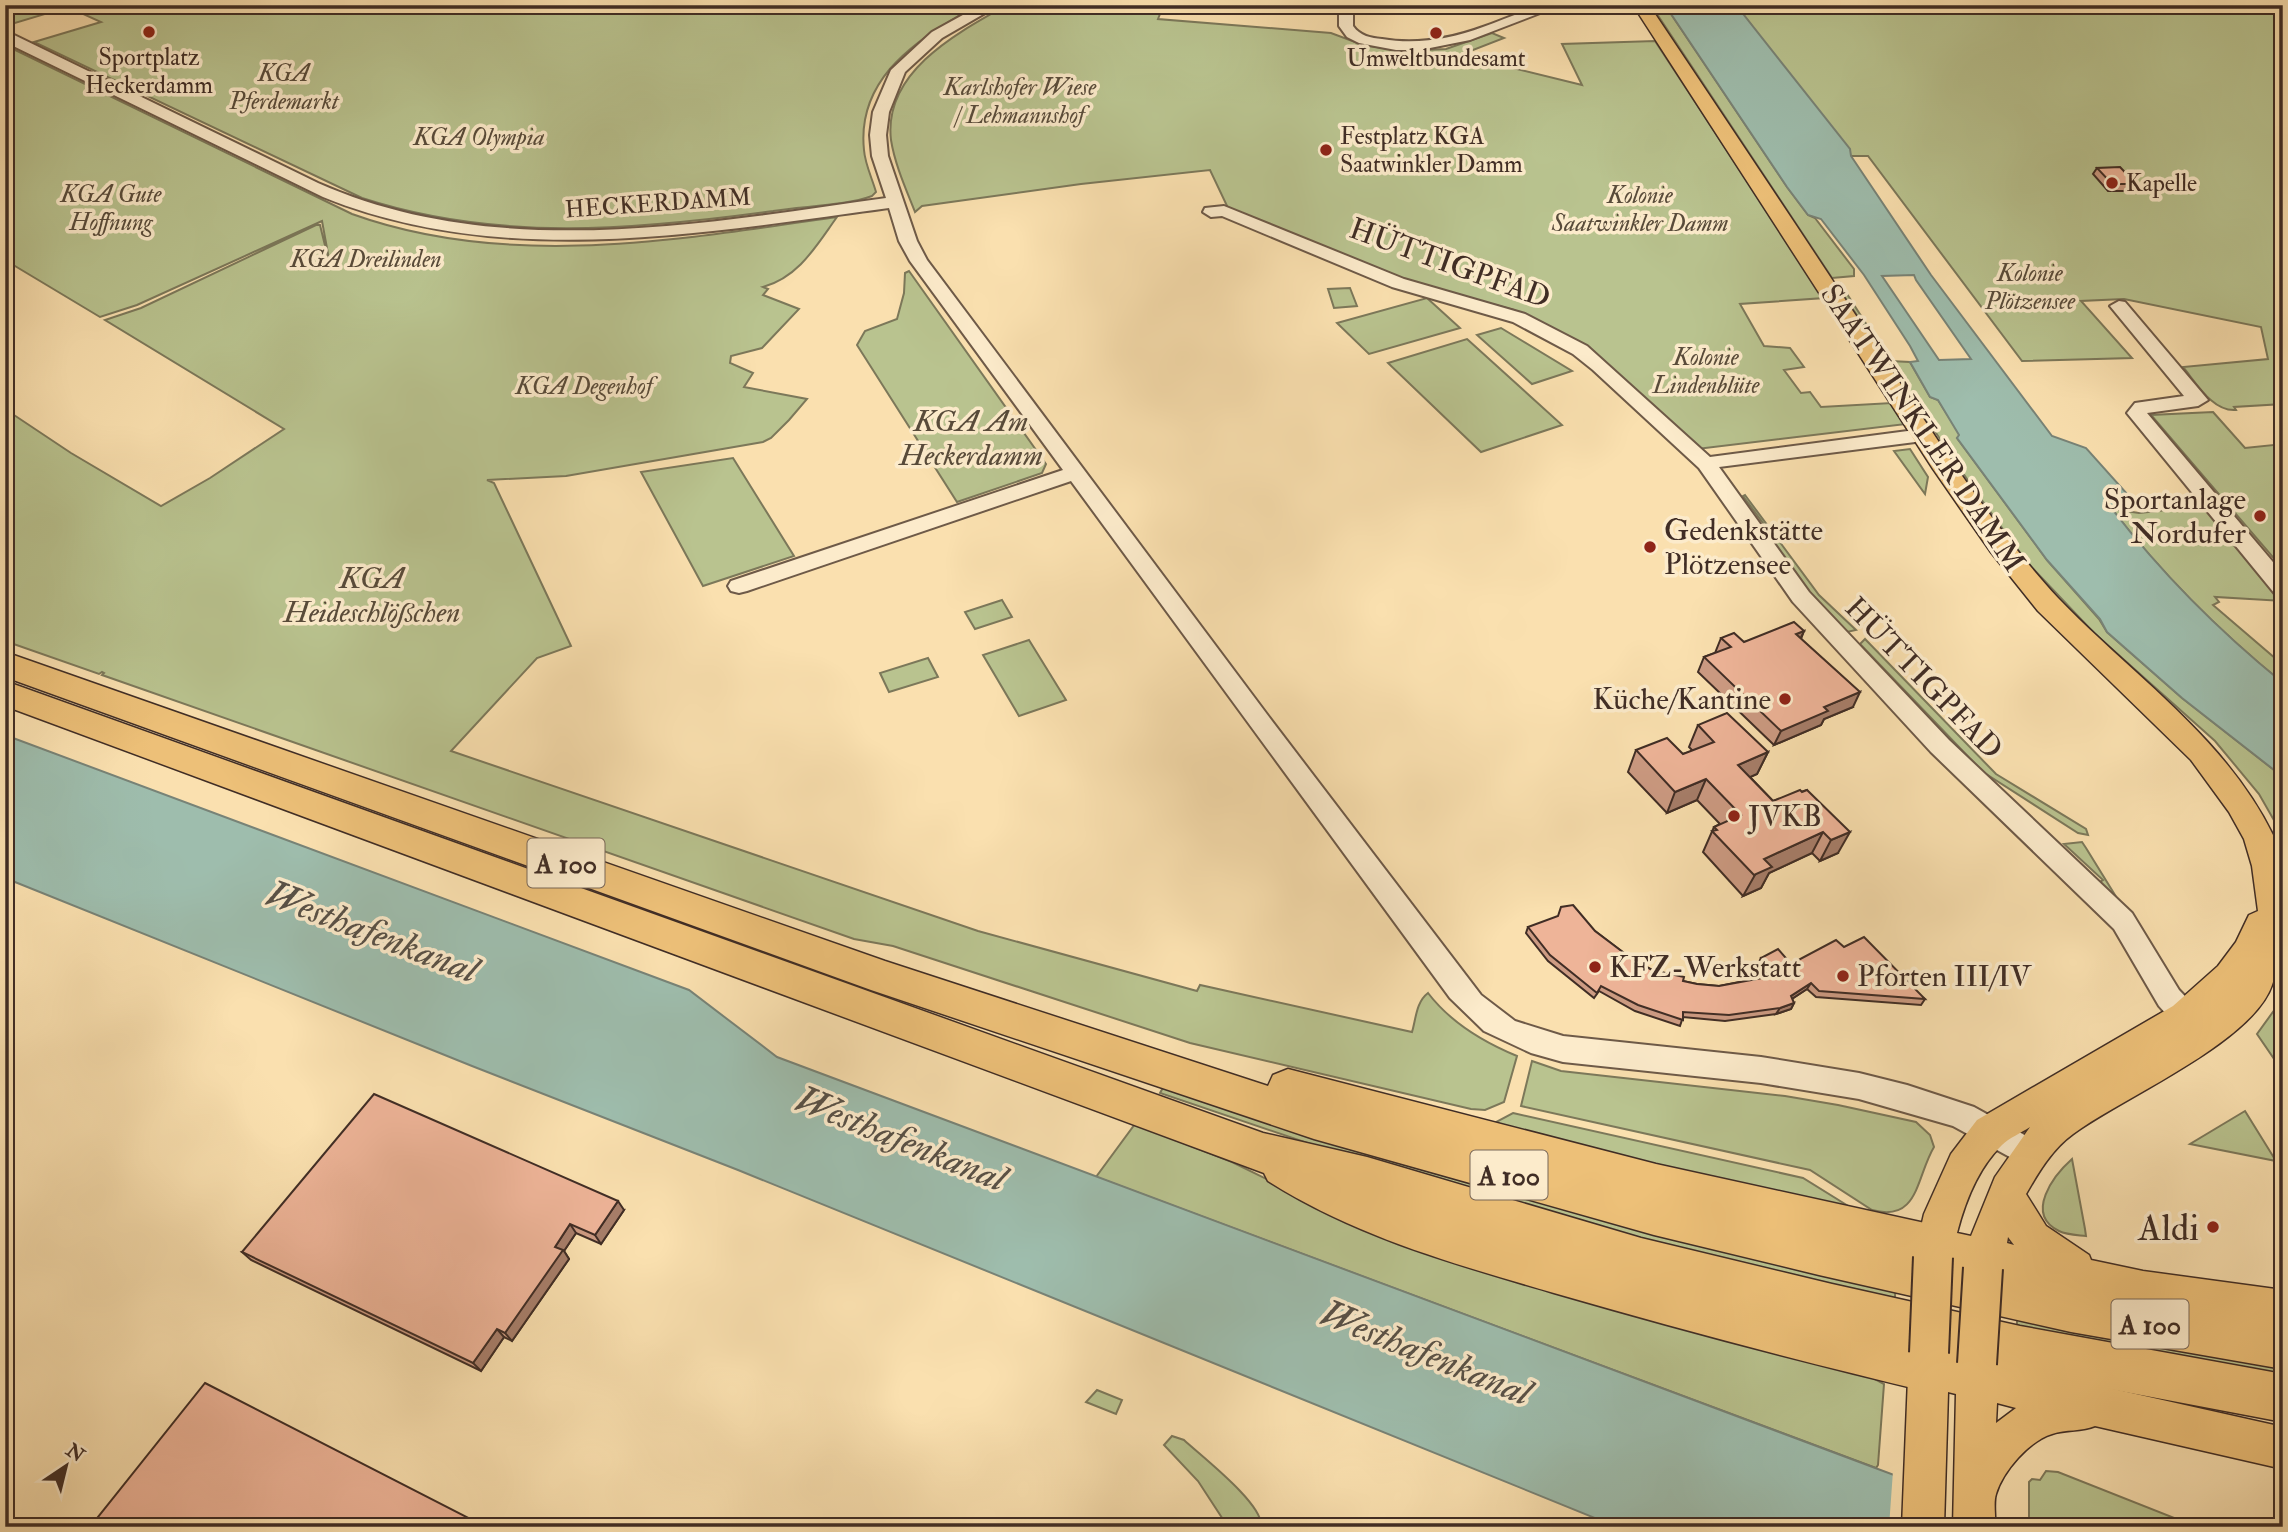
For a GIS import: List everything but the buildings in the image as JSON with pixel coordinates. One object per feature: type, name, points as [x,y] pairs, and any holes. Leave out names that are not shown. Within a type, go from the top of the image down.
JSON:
[{"type":"highway","name":"A 100","points":[[5,664],[886,978],[1314,1120],[1654,1214],[2018,1298],[2283,1346]]},
{"type":"highway","name":"A 100","points":[[5,693],[1263,1153],[1367,1177],[1641,1260],[1807,1301],[2046,1355],[2283,1398]]},
{"type":"highway","points":[[1128,1059],[1167,1059],[1934,1252]]},
{"type":"highway","points":[[1263,1153],[1316,1189],[1360,1209],[1442,1238],[1709,1313],[1929,1361]]},
{"type":"main road","name":"SAATWINKLER DAMM","points":[[1642,5],[1970,505],[2029,583],[2194,746],[2227,784],[2248,817],[2269,866],[2274,912],[2271,939],[2254,990],[2242,1005],[2195,1025],[1990,1132],[1964,1166],[1943,1214],[1934,1252],[1923,1527]]},
{"type":"main road","name":"SAATWINKLER DAMM","points":[[1974,1510],[1983,1263],[2007,1194],[2029,1154],[2058,1124],[2195,1025]]},
{"type":"main road","points":[[2007,1194],[2018,1221],[2038,1245],[2049,1254],[2102,1282]]},
{"type":"main road","points":[[1934,1252],[1983,1263],[2210,1301],[2283,1308]]},
{"type":"main road","points":[[1929,1361],[1977,1371],[2113,1410],[2283,1448]]},
{"type":"main road","points":[[1974,1510],[1986,1465],[1998,1449],[2021,1428],[2039,1419],[2074,1409],[2113,1410]]},
{"type":"street","points":[[992,5],[937,36],[898,70],[881,112],[878,135],[880,156],[908,241],[919,261],[1074,473],[1480,1015],[1531,1042],[1563,1049],[1776,1072],[1860,1087],[1957,1114],[2029,1154]]},
{"type":"street","points":[[1346,5],[1346,29],[1353,35],[1398,47],[1441,45],[1554,5]]},
{"type":"street","name":"HECKERDAMM","points":[[5,36],[341,198],[385,213],[430,223],[521,234],[628,234],[894,202]]},
{"type":"street","name":"HÜTTIGPFAD","points":[[1211,212],[1224,211],[1398,283],[1485,306],[1537,326],[1580,350],[1600,366],[1706,464],[1801,597],[1940,746],[2123,921],[2165,992],[2195,1025]]},
{"type":"street","points":[[2119,306],[2198,400],[2142,407],[2137,413],[2283,589]]},
{"type":"street","points":[[1706,464],[1733,458],[1923,435]]},
{"type":"street","points":[[739,586],[1074,473]]},
{"type":"green space","points":[[5,5],[968,5],[955,11],[960,15],[905,53],[878,86],[869,105],[864,126],[867,166],[876,192],[872,196],[837,204],[670,223],[566,228],[464,221],[413,212],[362,198],[34,42],[101,22],[68,7],[5,26]]},
{"type":"green space","points":[[1007,5],[1113,5],[1162,9],[1158,19],[1331,33],[1363,45],[1403,51],[1446,49],[1492,33],[1504,38],[1460,55],[1582,85],[1562,44],[1655,41],[1824,298],[1740,304],[1764,346],[1790,348],[1804,367],[1784,370],[1801,393],[1810,392],[1821,407],[1892,403],[1906,424],[1697,449],[1540,322],[1514,310],[1402,280],[1228,208],[1210,170],[1081,184],[922,206],[915,212],[898,168],[891,140],[892,116],[899,94],[927,57],[967,28]]},
{"type":"green space","points":[[1651,5],[1665,5],[1787,187],[1854,269],[1854,276],[1832,278]]},
{"type":"green space","name":"Kolonie Plötzensee","points":[[1736,5],[2283,5],[2283,404],[2234,407],[2236,410],[2220,407],[2206,396],[2183,367],[2268,359],[2261,327],[2124,299],[2081,301],[2132,358],[2022,361],[1868,156],[1851,156]]},
{"type":"green space","points":[[5,45],[352,214],[411,231],[471,241],[532,246],[593,245],[716,234],[837,217],[797,268],[787,276],[763,287],[768,289],[763,295],[799,309],[762,348],[731,356],[730,363],[753,373],[744,387],[807,399],[771,438],[763,442],[566,476],[487,480],[494,483],[571,646],[537,658],[451,751],[978,931],[1197,991],[1200,985],[1412,1032],[1419,1006],[1428,993],[1447,1014],[1468,1030],[1517,1056],[1504,1102],[1485,1110],[1471,1109],[1190,1043],[893,946],[854,939],[102,675],[102,672],[99,674],[5,641],[5,409],[71,453],[161,506],[210,478],[284,429],[105,320],[141,308],[316,225],[320,225],[331,270],[322,221],[137,305],[100,317],[5,260]]},
{"type":"green space","name":"KGA Am Heckerdamm","points":[[909,271],[1046,464],[1042,473],[957,502],[857,345],[865,331],[897,319],[904,293],[905,273]]},
{"type":"green space","points":[[1840,283],[1890,361],[1910,362],[1930,397],[1938,400],[1960,435],[1957,438],[2047,560],[2099,619],[2107,632],[2182,698],[2283,777],[2283,836],[2259,794],[2215,741],[2094,633],[2026,561],[1973,488],[1836,284]]},
{"type":"green space","points":[[1350,288],[1357,306],[1334,308],[1328,289]]},
{"type":"green space","points":[[1427,298],[1460,328],[1369,354],[1337,323]]},
{"type":"green space","points":[[1501,328],[1572,371],[1532,384],[1477,335]]},
{"type":"green space","points":[[1467,339],[1562,425],[1481,452],[1388,363]]},
{"type":"green space","name":"Sportanlage Nordufer","points":[[2213,412],[2245,448],[2283,444],[2283,569],[2151,415]]},
{"type":"green space","points":[[1910,449],[1928,477],[1925,494],[1894,451]]},
{"type":"green space","points":[[733,458],[794,556],[703,586],[641,472]]},
{"type":"green space","points":[[1745,495],[1819,595],[1856,630],[1847,632],[1811,595],[1768,538],[1771,534],[1743,496]]},
{"type":"green space","points":[[2206,506],[2283,598],[2283,601],[2215,597],[2219,602],[2213,605],[2283,665],[2283,683],[2192,601],[2112,509],[2139,513]]},
{"type":"green space","points":[[1002,600],[1012,617],[975,629],[965,612]]},
{"type":"green space","points":[[1865,639],[1996,774],[2086,829],[2088,835],[2078,833],[1983,772],[1860,644]]},
{"type":"green space","points":[[1029,640],[1066,700],[1019,716],[983,655]]},
{"type":"green space","points":[[928,658],[938,677],[889,692],[880,673]]},
{"type":"green space","points":[[2082,842],[2128,916],[2095,885],[2103,880],[2064,844]]},
{"type":"green space","points":[[2283,998],[2283,1072],[2257,1034]]},
{"type":"green space","points":[[1532,1061],[1561,1071],[1785,1096],[1838,1105],[1916,1122],[1930,1135],[1934,1147],[1908,1204],[1899,1210],[1887,1212],[1872,1210],[1810,1170],[1521,1106]]},
{"type":"green space","points":[[1164,1086],[1896,1283],[1894,1309],[1334,1152],[1160,1093]]},
{"type":"green space","points":[[2245,1111],[2276,1161],[2190,1144]]},
{"type":"green space","points":[[1513,1113],[1803,1178],[1874,1222],[1496,1130],[1496,1122]]},
{"type":"green space","points":[[1135,1124],[1232,1162],[1311,1201],[1862,1372],[1884,1384],[1878,1465],[1876,1468],[1096,1177]]},
{"type":"green space","points":[[2072,1159],[2086,1236],[2059,1231],[2049,1224],[2044,1215],[2043,1205],[2051,1184]]},
{"type":"green space","points":[[2017,1309],[2283,1358],[2283,1386],[2017,1336]]},
{"type":"green space","points":[[1097,1390],[1122,1400],[1116,1414],[1086,1402]]},
{"type":"green space","points":[[1172,1436],[1184,1440],[1243,1494],[1260,1518],[1261,1527],[1228,1527],[1198,1481],[1164,1445]]},
{"type":"green space","points":[[2046,1471],[2058,1472],[2197,1527],[2029,1525],[2029,1482],[2032,1479],[2040,1480]]},
{"type":"water","points":[[1665,5],[1736,5],[1850,149],[1851,156],[1931,275],[2052,436],[2086,448],[2129,496],[2112,509],[2131,533],[2192,601],[2283,683],[2283,777],[2182,698],[2107,632],[2100,619],[2047,560],[1957,438],[1959,435],[1938,400],[1930,397],[1910,362],[1918,361],[1910,346],[1864,275],[1821,219],[1808,215]],"holes":[[[1914,275],[1971,359],[1939,360],[1882,276]]]},
{"type":"water","name":"Westhafenkanal","points":[[5,735],[689,990],[777,1057],[2033,1527],[1617,1527],[738,1170],[5,878]]},
{"type":"pier","points":[[1893,1471],[2029,1522],[2029,1525],[2013,1519],[2012,1527],[1889,1527]]},
{"type":"place","name":"Sportplatz Heckerdamm","points":[[149,32]]},
{"type":"place","name":"Umweltbundesamt","points":[[1436,33]]},
{"type":"place","name":"Festplatz KGA Saatwinkler Damm","points":[[1326,150]]},
{"type":"place","name":"Kapelle","points":[[2112,183]]},
{"type":"place","name":"Sportanlage Nordufer","points":[[2260,516]]},
{"type":"place","name":"Gedenkstätte Plötzensee","points":[[1650,547]]},
{"type":"place","name":"Küche/Kantine","points":[[1785,699]]},
{"type":"place","name":"JVKB","points":[[1734,816]]},
{"type":"place","name":"KFZ-Werkstatt","points":[[1595,967]]},
{"type":"place","name":"Pforten III/IV","points":[[1843,976]]},
{"type":"place","name":"Aldi","points":[[2213,1227]]},
{"type":"park label","name":"KGA Pferdemarkt","points":[[284,87]]},
{"type":"park label","name":"Karlshofer Wiese / Lehmannshof","points":[[1020,101]]},
{"type":"park label","name":"KGA Olympia","points":[[479,137]]},
{"type":"park label","name":"KGA Gute Hoffnung","points":[[111,208]]},
{"type":"park label","name":"Kolonie Saatwinkler Damm","points":[[1640,209]]},
{"type":"park label","name":"KGA Dreilinden","points":[[366,259]]},
{"type":"park label","name":"Kolonie Lindenblüte","points":[[1706,371]]},
{"type":"park label","name":"KGA Degenhof","points":[[584,386]]},
{"type":"park label","name":"KGA Heideschlößchen","points":[[372,595]]}]
